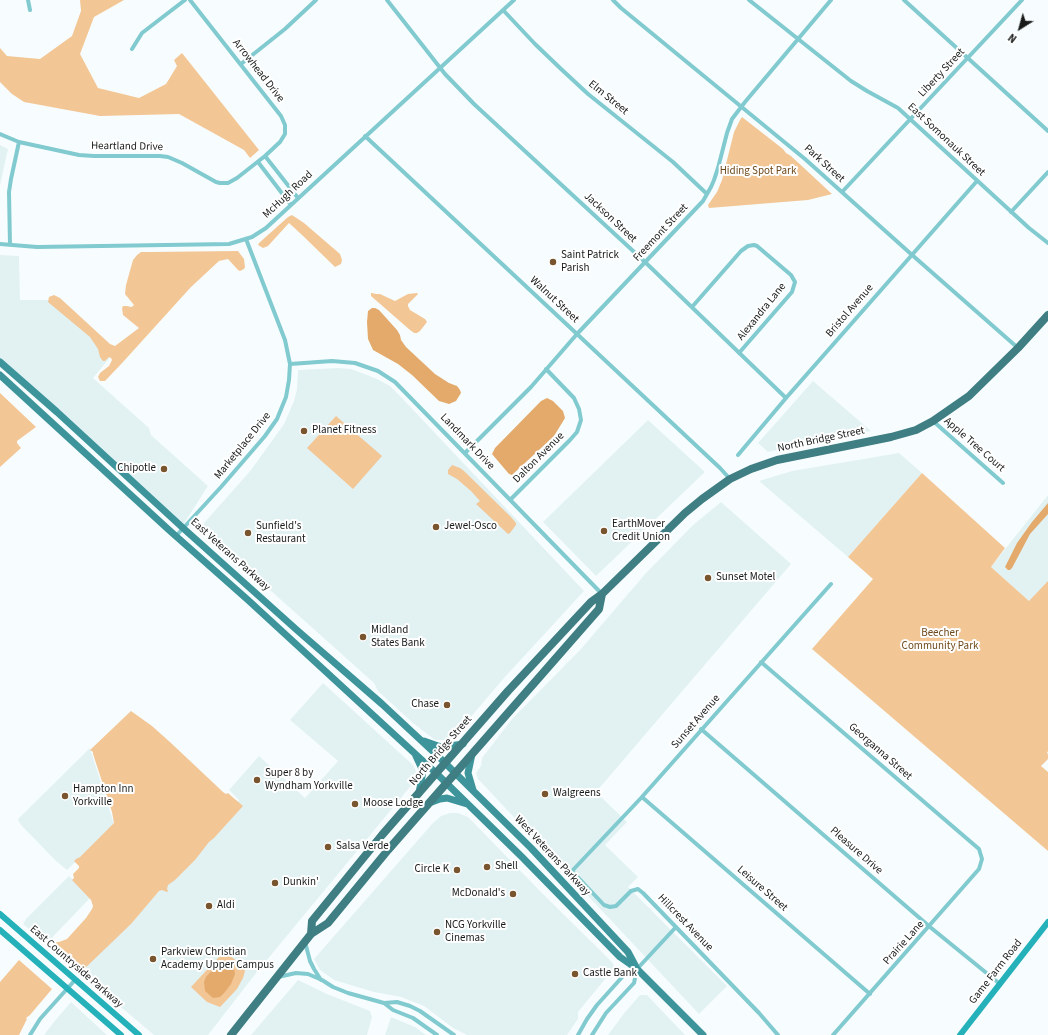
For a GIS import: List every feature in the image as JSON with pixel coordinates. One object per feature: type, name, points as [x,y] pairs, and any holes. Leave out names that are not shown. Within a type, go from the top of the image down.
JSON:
[{"type":"highway","name":"North Bridge Street","points":[[311,934],[312,921],[436,773],[532,665],[591,602],[602,594],[685,513],[730,479],[751,469],[777,460],[891,437],[916,430],[933,421],[969,396],[1048,316]]},
{"type":"highway","name":"North Bridge Street","points":[[231,1035],[304,942],[311,934],[328,923],[428,803],[599,609],[602,594]]},
{"type":"main road","name":"East Veterans Parkway","points":[[0,362],[57,412],[183,528],[376,699],[445,763]]},
{"type":"main road","name":"East Veterans Parkway","points":[[0,375],[436,773]]},
{"type":"main road","points":[[420,740],[441,747],[463,744]]},
{"type":"main road","points":[[413,751],[423,771],[419,793]]},
{"type":"main road","points":[[473,752],[468,773],[473,791]]},
{"type":"main road","name":"West Veterans Parkway","points":[[445,763],[531,848],[628,952],[637,969]]},
{"type":"main road","name":"West Veterans Parkway","points":[[436,773],[522,857],[620,957],[637,969],[703,1035]]},
{"type":"main road","points":[[428,803],[447,798],[468,804]]},
{"type":"street","points":[[28,0],[30,10]]},
{"type":"street","points":[[132,48],[142,33],[185,0]]},
{"type":"street","name":"Arrowhead Drive","points":[[190,0],[281,116],[285,125],[285,134],[280,142],[265,156]]},
{"type":"street","points":[[241,64],[286,29],[316,0]]},
{"type":"street","name":"Jackson Street","points":[[387,0],[440,68],[474,104],[645,262],[786,398]]},
{"type":"street","name":"McHugh Road","points":[[0,244],[37,247],[229,244],[252,237],[266,228],[514,0]]},
{"type":"street","name":"Park Street","points":[[613,0],[741,107],[783,140],[1018,348]]},
{"type":"street","name":"East Somonauk Street","points":[[749,0],[851,81],[898,108],[1011,212],[1048,243]]},
{"type":"street","name":"Freemont Street","points":[[465,453],[526,392],[577,334],[699,206],[713,184],[732,119],[831,0]]},
{"type":"street","points":[[904,0],[1048,131]]},
{"type":"street","name":"Liberty Street","points":[[842,192],[1022,0]]},
{"type":"street","name":"Elm Street","points":[[503,10],[535,44],[588,94],[673,162],[707,194]]},
{"type":"street","name":"Heartland Drive","points":[[0,134],[19,142],[79,155],[153,155],[168,157],[220,183],[231,182],[265,156]]},
{"type":"street","name":"Walnut Street","points":[[365,136],[730,479]]},
{"type":"street","points":[[10,245],[9,192],[19,142]]},
{"type":"street","points":[[265,156],[298,198]]},
{"type":"street","points":[[258,162],[291,205]]},
{"type":"street","points":[[1011,212],[1048,172]]},
{"type":"street","name":"Bristol Avenue","points":[[738,455],[911,254],[977,181]]},
{"type":"street","name":"Marketplace Drive","points":[[176,536],[236,470],[274,425],[286,397],[290,364],[285,340],[246,239]]},
{"type":"street","name":"McHugh Road","points":[[0,248],[10,245]]},
{"type":"street","name":"Alexandra Lane","points":[[692,307],[741,251],[748,246],[757,246],[791,274],[795,282],[792,292],[739,353]]},
{"type":"street","name":"Landmark Drive","points":[[290,364],[332,361],[348,362],[363,365],[378,371],[395,382],[511,499],[602,594]]},
{"type":"street","name":"Dalton Avenue","points":[[511,499],[570,440],[577,432],[581,420],[579,409],[574,398],[546,369]]},
{"type":"street","name":"Apple Tree Court","points":[[933,421],[1003,483]]},
{"type":"street","name":"Sunset Avenue","points":[[572,871],[642,798],[831,584]]},
{"type":"street","name":"Georganna Street","points":[[761,662],[978,849],[982,859]]},
{"type":"street","name":"Pleasure Drive","points":[[701,730],[930,927],[1000,984]]},
{"type":"street","name":"Leisure Street","points":[[642,798],[870,994]]},
{"type":"street","name":"Prairie Lane","points":[[833,1035],[930,927],[979,869],[982,859]]},
{"type":"street","name":"Hillcrest Avenue","points":[[572,871],[604,905],[610,907],[616,906],[632,891],[638,890],[643,893],[759,1013],[778,1035]]},
{"type":"street","name":"East Countryside Parkway","points":[[0,914],[139,1035]]},
{"type":"street","name":"Game Farm Road","points":[[960,1035],[1048,922]]},
{"type":"street","points":[[578,1035],[597,1005],[624,975],[637,969],[676,927]]},
{"type":"street","name":"East Countryside Parkway","points":[[0,930],[121,1035]]},
{"type":"street","points":[[304,942],[310,961],[322,980]]},
{"type":"street","points":[[592,1035],[606,1013],[634,983],[637,969]]},
{"type":"street","points":[[277,977],[301,973],[308,974],[348,993],[384,1003],[397,1002],[410,1006],[420,1011],[454,1035]]},
{"type":"street","points":[[30,1035],[40,1019],[76,980]]},
{"type":"street","points":[[384,1003],[393,1010],[412,1018],[437,1035]]},
{"type":"shaded area","points":[[0,145],[8,149],[0,185]]},
{"type":"shaded area","points":[[0,255],[19,256],[20,300],[52,300],[113,354],[93,378],[149,428],[151,435],[208,486],[183,525],[0,359]]},
{"type":"shaded area","points":[[372,308],[379,310],[397,330],[406,347],[435,374],[457,386],[461,393],[456,401],[449,404],[439,401],[412,375],[398,364],[373,350],[368,339],[367,322],[368,311]]},
{"type":"shaded area","points":[[338,368],[351,369],[377,379],[390,386],[584,591],[505,677],[451,740],[435,740],[413,723],[378,691],[374,683],[204,531],[204,523],[251,470],[284,424],[294,401],[297,389],[298,370]]},
{"type":"shaded area","points":[[813,381],[871,431],[768,452],[758,443]]},
{"type":"shaded area","points":[[547,398],[553,401],[563,411],[565,418],[554,436],[512,475],[509,474],[492,454],[495,448],[541,401]]},
{"type":"shaded area","points":[[648,420],[705,472],[596,576],[543,522]]},
{"type":"shaded area","points":[[899,453],[922,473],[848,557],[759,481],[792,471]]},
{"type":"shaded area","points":[[1048,495],[1048,624],[1035,614],[1029,601],[991,567]]},
{"type":"shaded area","points":[[721,502],[791,564],[596,792],[627,822],[605,845],[638,877],[628,887],[727,986],[699,1014],[478,779],[476,773],[481,766],[482,758],[512,719],[580,650],[646,573],[693,525]]},
{"type":"shaded area","points":[[1048,503],[1048,514],[1030,534],[1012,568],[1008,570],[1005,567],[1017,543]]},
{"type":"shaded area","points":[[323,683],[413,765],[417,773],[414,782],[257,972],[208,1035],[154,1035],[78,971],[161,889],[239,800],[229,790],[259,756],[305,798],[338,761],[290,720]]},
{"type":"shaded area","points":[[90,748],[114,824],[67,870],[56,861],[22,826],[18,819]]},
{"type":"shaded area","points":[[450,813],[458,813],[468,817],[612,962],[615,967],[578,1012],[578,1019],[567,1035],[467,1035],[453,1028],[424,1006],[401,997],[374,992],[334,980],[320,970],[314,959],[432,824],[441,816]]},
{"type":"shaded area","points":[[69,876],[91,897],[46,944],[23,924],[26,919]]},
{"type":"shaded area","points":[[222,963],[229,964],[234,968],[235,974],[231,984],[225,992],[220,997],[213,998],[205,991],[204,982],[206,977],[217,965]]},
{"type":"shaded area","points":[[298,980],[327,994],[370,1011],[372,1017],[367,1035],[251,1035]]},
{"type":"shaded area","points":[[640,995],[647,995],[685,1035],[608,1035]]},
{"type":"shaded area","points":[[71,1002],[107,1035],[44,1035]]},
{"type":"shaded area","points":[[391,1017],[415,1027],[426,1035],[385,1035]]},
{"type":"green space","points":[[80,0],[124,0],[94,17],[80,54],[98,88],[139,98],[166,84],[177,66],[174,60],[182,53],[259,150],[250,158],[244,150],[179,114],[100,116],[24,102],[12,94],[0,82],[0,48],[7,56],[40,59],[72,36],[81,11]]},
{"type":"green space","name":"Hiding Spot Park","points":[[742,117],[783,149],[832,194],[808,200],[709,208],[708,205],[717,192],[722,180],[734,132]]},
{"type":"green space","points":[[292,215],[304,223],[340,254],[342,260],[341,264],[335,267],[289,223],[268,246],[263,248],[258,245]]},
{"type":"green space","points":[[238,251],[244,259],[244,269],[240,271],[238,270],[228,259],[219,261],[191,287],[105,381],[100,381],[98,377],[100,373],[109,366],[112,360],[111,358],[109,357],[103,361],[100,357],[98,349],[90,337],[48,302],[49,297],[54,295],[60,298],[110,344],[115,346],[139,328],[123,315],[122,308],[123,306],[131,307],[134,305],[125,294],[133,260],[137,255],[141,252]]},
{"type":"green space","points":[[371,293],[380,294],[395,301],[408,294],[417,293],[418,294],[408,304],[408,306],[410,310],[425,319],[427,322],[420,331],[414,333],[371,296]]},
{"type":"green space","points":[[0,393],[36,427],[17,441],[21,448],[0,467]]},
{"type":"green space","points":[[336,416],[382,456],[353,489],[307,448]]},
{"type":"green space","points":[[452,465],[464,471],[511,517],[516,525],[510,533],[508,534],[476,504],[480,501],[471,491],[457,479],[448,474],[448,470]]},
{"type":"green space","name":"Beecher Community Park","points":[[922,473],[1005,548],[991,567],[1029,601],[1048,581],[1048,759],[1041,766],[1048,772],[1048,851],[812,649],[873,579],[848,557]]},
{"type":"green space","points":[[131,711],[152,726],[223,792],[226,794],[228,793],[243,806],[209,842],[195,860],[168,885],[168,891],[159,891],[131,924],[81,972],[78,972],[53,950],[53,944],[67,939],[92,909],[93,906],[91,900],[72,880],[74,878],[73,874],[79,868],[74,861],[80,857],[114,823],[112,812],[93,752],[90,750]]},
{"type":"green space","points":[[222,955],[227,955],[233,958],[244,968],[245,971],[237,989],[220,1007],[207,1002],[191,987]]},
{"type":"green space","points":[[19,960],[52,989],[26,1018],[27,1019],[19,1035],[0,1035],[0,982]]},
{"type":"place","name":"Saint Patrick Parish","points":[[553,262]]},
{"type":"place","name":"Planet Fitness","points":[[304,431]]},
{"type":"place","name":"Chipotle","points":[[164,469]]},
{"type":"place","name":"Jewel-Osco","points":[[436,527]]},
{"type":"place","name":"EarthMover Credit Union","points":[[604,531]]},
{"type":"place","name":"Sunfield's Restaurant","points":[[248,533]]},
{"type":"place","name":"Sunset Motel","points":[[708,578]]},
{"type":"place","name":"Midland States Bank","points":[[363,637]]},
{"type":"place","name":"Chase","points":[[447,705]]},
{"type":"place","name":"Super 8 by Wyndham Yorkville","points":[[257,780]]},
{"type":"place","name":"Walgreens","points":[[545,794]]},
{"type":"place","name":"Hampton Inn Yorkville","points":[[65,796]]},
{"type":"place","name":"Moose Lodge","points":[[355,804]]},
{"type":"place","name":"Salsa Verde","points":[[328,847]]},
{"type":"place","name":"Shell","points":[[487,867]]},
{"type":"place","name":"Circle K","points":[[457,870]]},
{"type":"place","name":"Dunkin'","points":[[275,883]]},
{"type":"place","name":"McDonald's","points":[[513,894]]},
{"type":"place","name":"Aldi","points":[[209,906]]},
{"type":"place","name":"NCG Yorkville Cinemas","points":[[437,932]]},
{"type":"place","name":"Parkview Christian Academy Upper Campus","points":[[153,959]]},
{"type":"place","name":"Castle Bank","points":[[575,974]]}]
